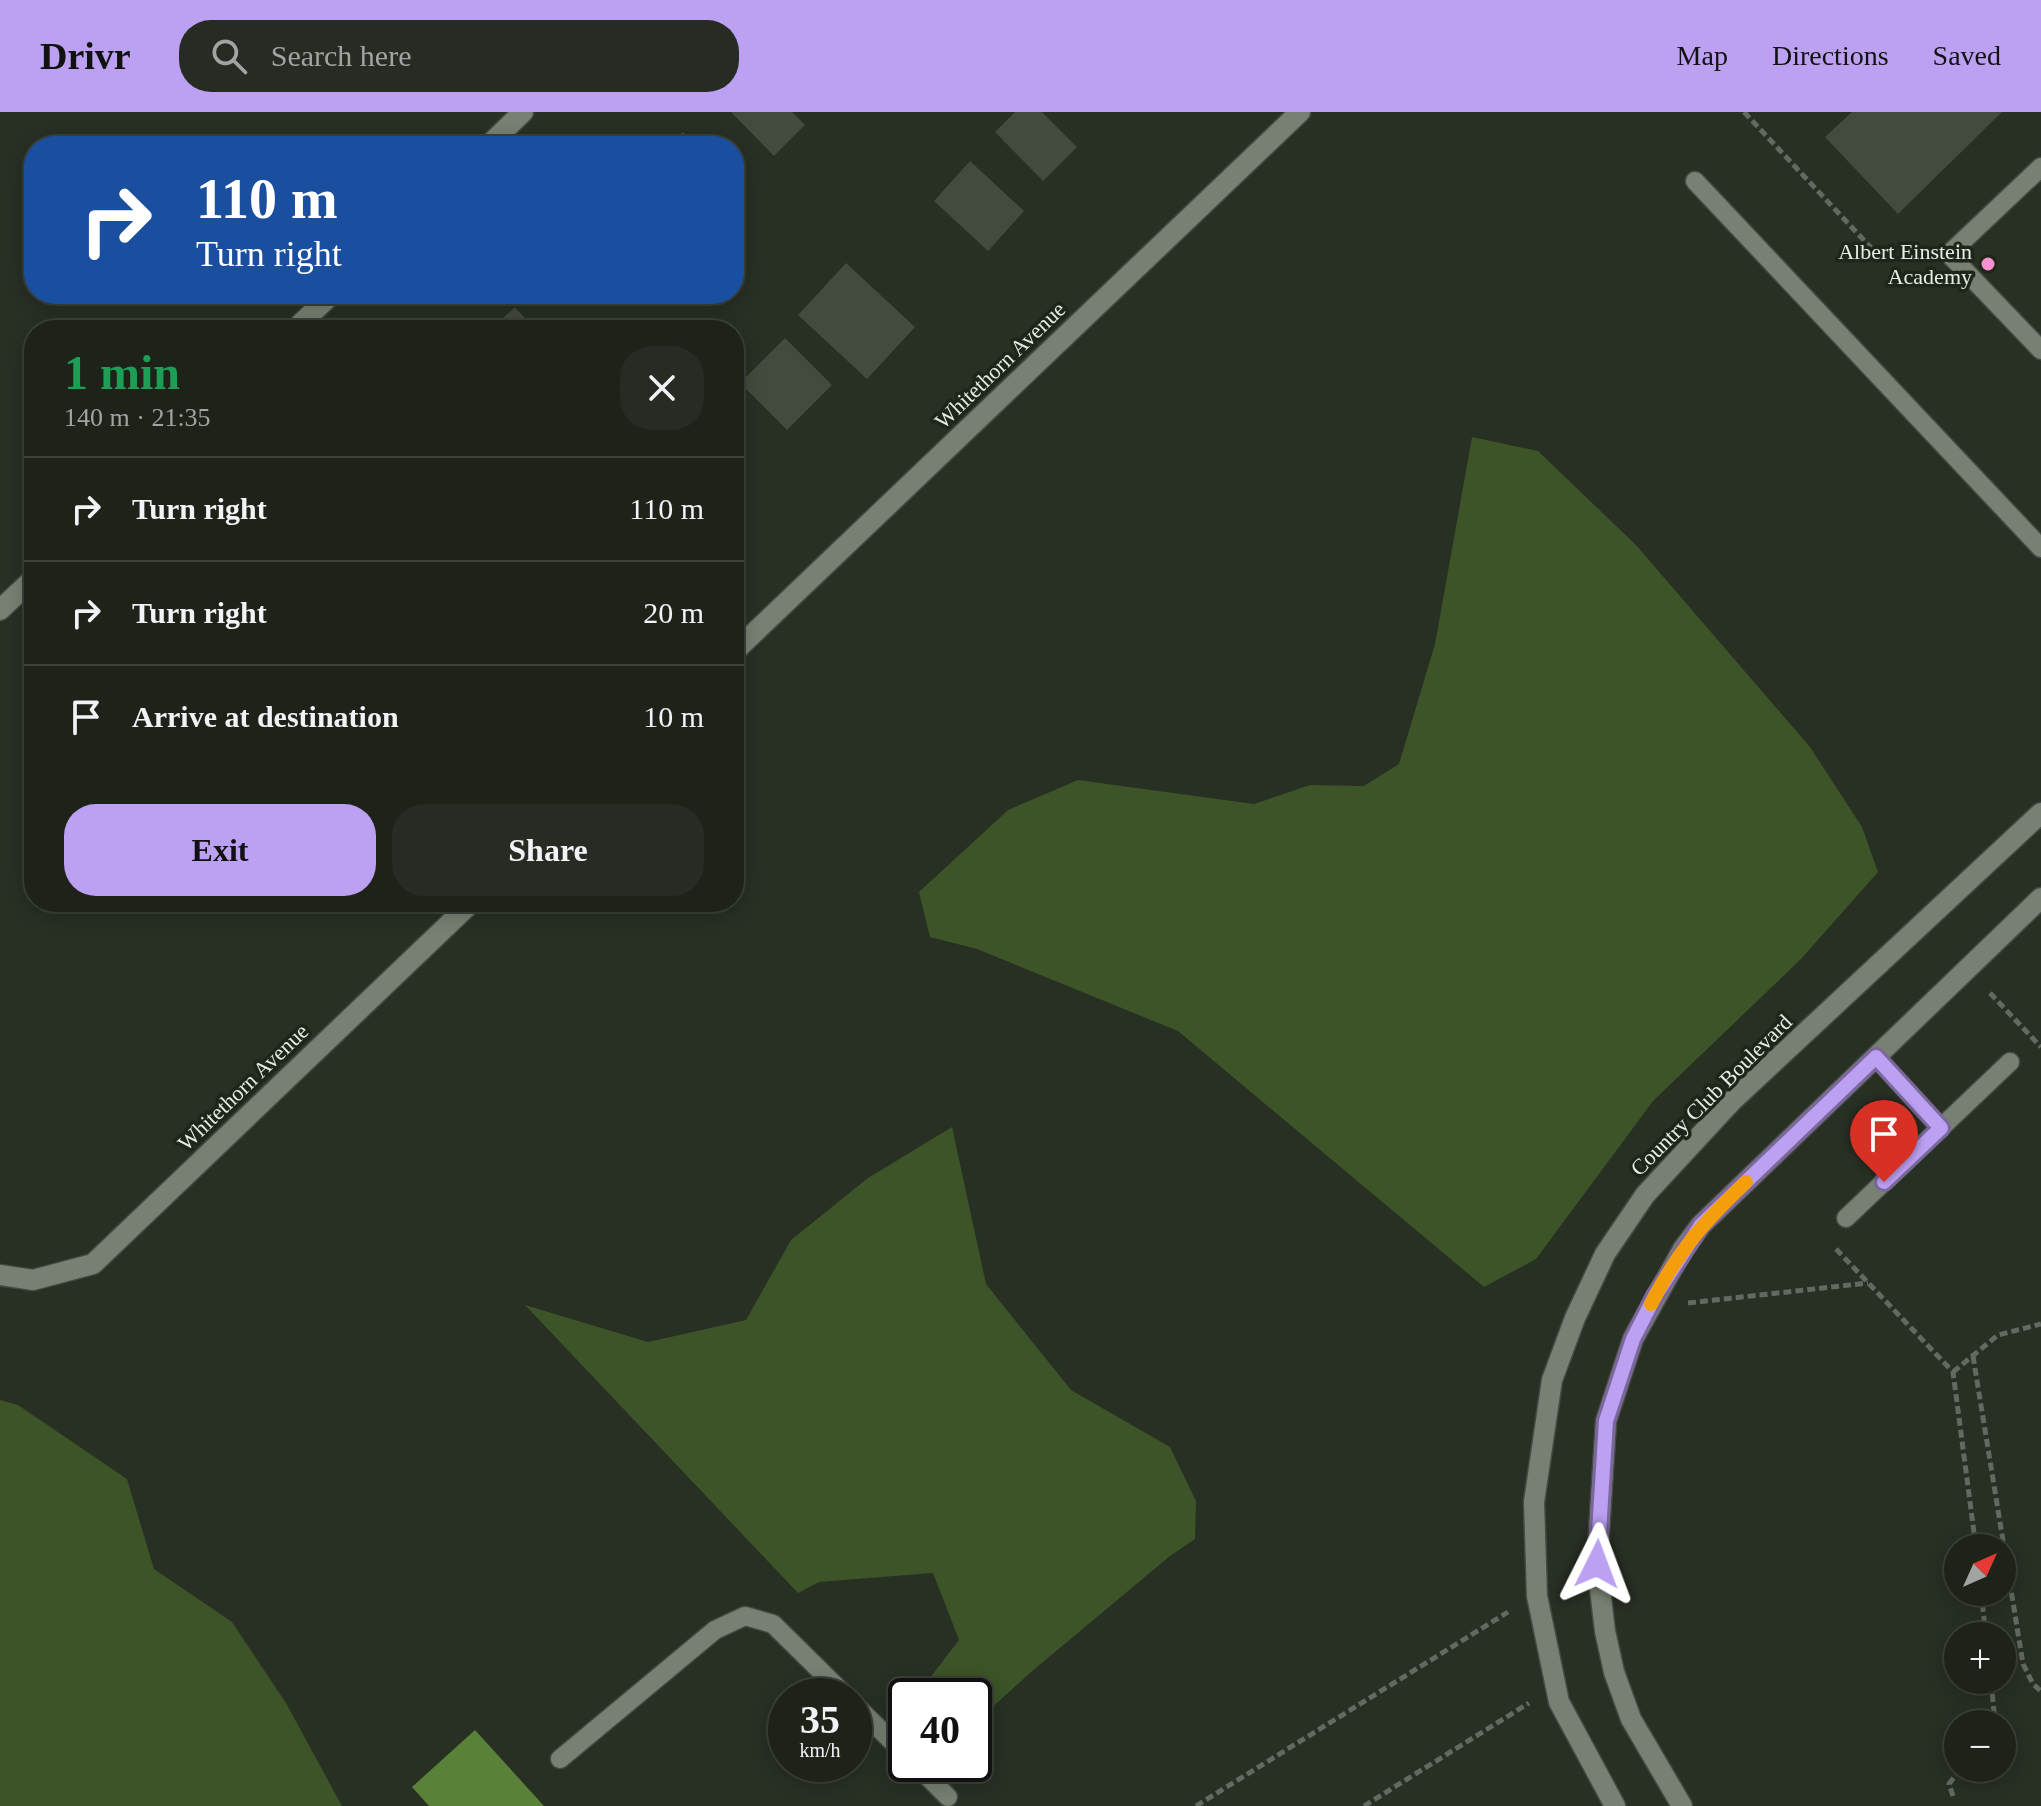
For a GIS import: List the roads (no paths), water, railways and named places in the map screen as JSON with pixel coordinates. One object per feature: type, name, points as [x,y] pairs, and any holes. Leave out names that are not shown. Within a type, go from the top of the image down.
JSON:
[{"type":"street","points":[[498,136],[523,112]]},
{"type":"street","name":"Whitethorn Avenue","points":[[744,642],[1300,112]]},
{"type":"street","points":[[305,320],[321,304]]},
{"type":"street","points":[[0,610],[24,587]]},
{"type":"street","name":"Country Club Boulevard","points":[[1615,1806],[1559,1702],[1537,1596],[1534,1502],[1552,1380],[1575,1318],[1605,1254],[1645,1195],[1732,1101],[2041,813]]},
{"type":"street","points":[[1682,1806],[1631,1719],[1614,1672],[1605,1631],[1597,1564],[1606,1421],[1633,1339],[1692,1237],[2041,898]]},
{"type":"street","name":"Whitethorn Avenue","points":[[0,1275],[33,1280],[93,1264],[462,912]]},
{"type":"lane","points":[[2041,167],[1949,254],[2041,350]]},
{"type":"lane","points":[[1695,181],[2041,548]]},
{"type":"lane","points":[[1876,1057],[1941,1128]]},
{"type":"lane","points":[[1846,1218],[2010,1062]]},
{"type":"lane","points":[[560,1759],[715,1630],[745,1616],[773,1624],[828,1678]]},
{"type":"lane","points":[[872,1722],[888,1737]]},
{"type":"lane","points":[[933,1782],[948,1797]]},
{"type":"place","name":"Albert Einstein Academy","points":[[1988,264]]}]
